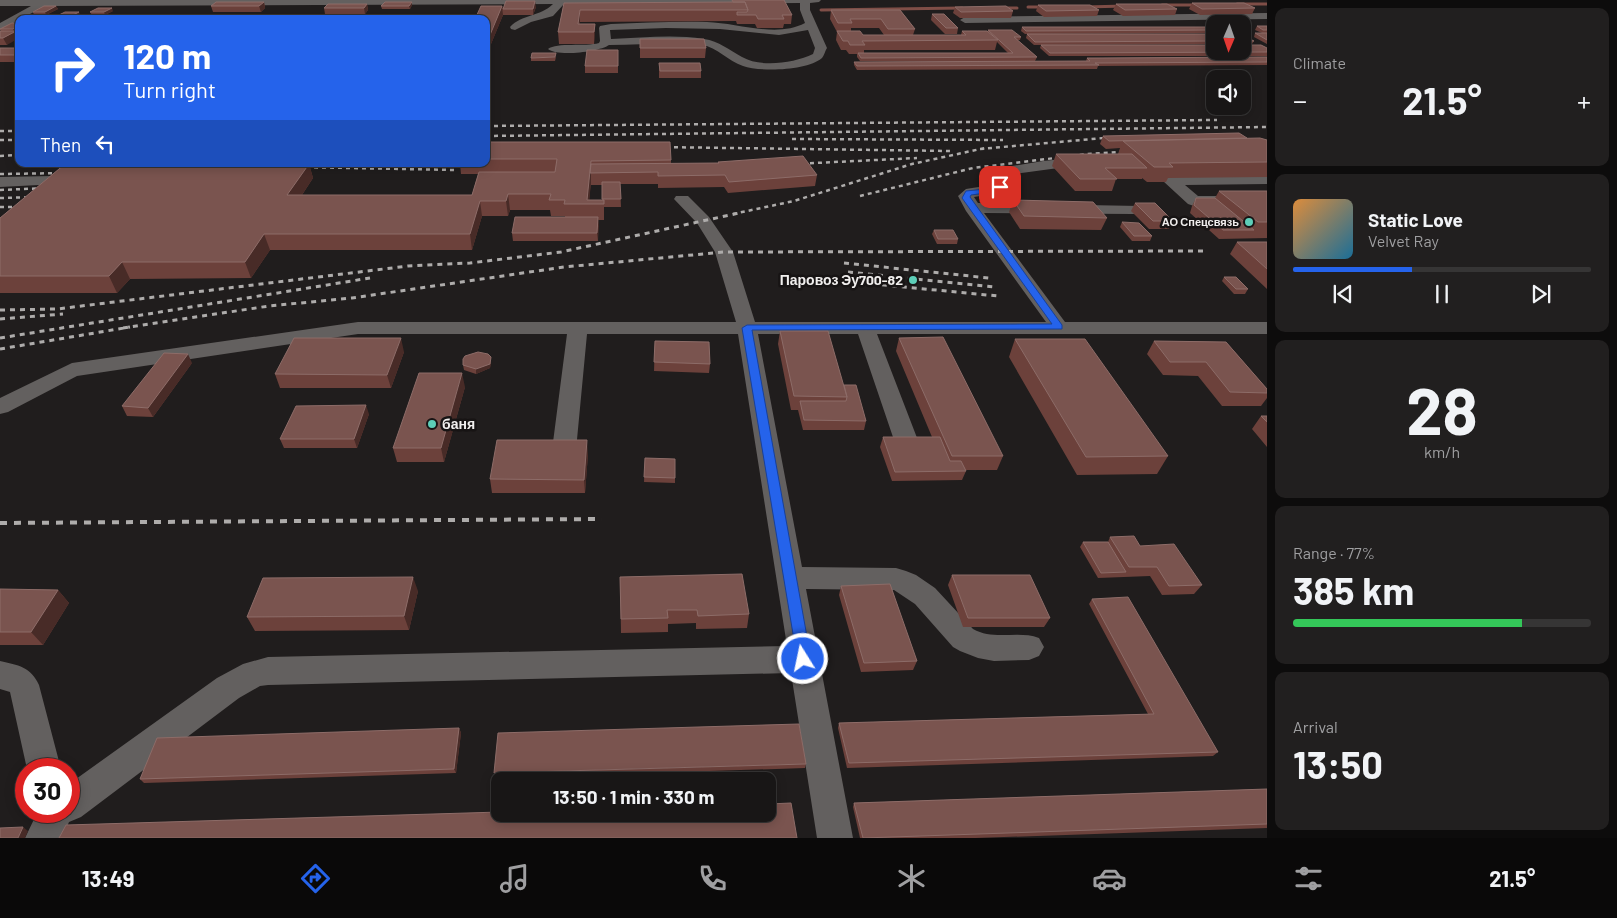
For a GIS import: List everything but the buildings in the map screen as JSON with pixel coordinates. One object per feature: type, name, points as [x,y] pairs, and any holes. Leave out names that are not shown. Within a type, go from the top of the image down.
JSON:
[{"type":"street","points":[[311,13],[323,1]]},
{"type":"street","points":[[425,13],[434,1]]},
{"type":"street","points":[[0,3],[810,1],[805,10],[811,24],[821,37],[821,51],[815,58],[795,63],[764,65],[740,62],[717,46],[702,42],[606,42],[602,46],[594,48],[554,49]]},
{"type":"street","points":[[515,27],[527,20],[549,14],[560,2]]},
{"type":"street","points":[[22,15],[44,3]]},
{"type":"street","points":[[187,14],[202,3]]},
{"type":"street","points":[[965,20],[1267,16]]},
{"type":"street","points":[[0,27],[15,19]]},
{"type":"street","points":[[606,42],[604,28],[611,27],[720,26],[781,31],[803,29],[811,24]]},
{"type":"street","points":[[1059,327],[972,208],[966,198],[966,194],[1000,189],[999,185],[990,175],[993,173],[1092,160]]},
{"type":"street","points":[[1267,179],[1175,180],[1171,182],[1188,198],[1198,201],[1267,201]]},
{"type":"street","points":[[0,182],[53,181]]},
{"type":"street","points":[[682,199],[703,220],[724,252],[747,328],[835,838]]},
{"type":"street","points":[[972,208],[1134,209]]},
{"type":"street","points":[[865,327],[907,443]]},
{"type":"street","points":[[0,407],[72,370],[358,328],[1267,328]]},
{"type":"street","points":[[564,450],[578,328]]},
{"type":"street","points":[[789,578],[896,579],[907,582],[923,593],[970,644],[988,648],[1029,647]]},
{"type":"street","points":[[80,798],[228,688],[254,674],[268,671],[803,659]]},
{"type":"street","points":[[0,675],[17,679],[24,685],[41,758]]},
{"type":"waterway","points":[[1237,4],[1267,4]]},
{"type":"waterway","points":[[1162,5],[1199,5]]},
{"type":"waterway","points":[[1085,7],[1125,6]]},
{"type":"waterway","points":[[1028,7],[1047,7]]},
{"type":"waterway","points":[[821,10],[962,8]]},
{"type":"waterway","points":[[1000,8],[1017,8]]},
{"type":"railway","points":[[490,126],[1217,120]]},
{"type":"railway","points":[[490,136],[1267,127]]},
{"type":"railway","points":[[0,131],[15,131]]},
{"type":"railway","points":[[981,149],[1115,137]]},
{"type":"railway","points":[[792,139],[1003,140]]},
{"type":"railway","points":[[0,140],[15,140]]},
{"type":"railway","points":[[658,147],[950,151]]},
{"type":"railway","points":[[981,149],[985,148]]},
{"type":"railway","points":[[733,214],[794,201],[912,164],[981,149]]},
{"type":"railway","points":[[860,196],[973,168],[1088,154],[1133,151]]},
{"type":"railway","points":[[0,156],[15,155]]},
{"type":"railway","points":[[794,164],[917,158]]},
{"type":"railway","points":[[298,167],[455,170]]},
{"type":"railway","points":[[0,174],[68,173]]},
{"type":"railway","points":[[0,190],[49,188]]},
{"type":"railway","points":[[0,198],[39,197]]},
{"type":"railway","points":[[0,207],[28,207]]},
{"type":"railway","points":[[0,310],[57,309],[408,266],[470,263],[561,252],[739,213]]},
{"type":"railway","points":[[123,328],[269,306],[352,298],[564,267],[724,252],[1204,251]]},
{"type":"railway","points":[[844,263],[989,278]]},
{"type":"railway","points":[[848,272],[994,287]]},
{"type":"railway","points":[[0,338],[370,278]]},
{"type":"railway","points":[[852,282],[998,296]]},
{"type":"railway","points":[[0,319],[63,314]]},
{"type":"railway","points":[[0,349],[130,327]]},
{"type":"railway","points":[[0,523],[602,519]]},
{"type":"place","name":"АО Спецсвязь","points":[[1249,222]]},
{"type":"place","name":"Паровоз Эу700-82","points":[[913,280]]},
{"type":"place","name":"баня","points":[[432,424]]},
{"type":"route","points":[[803,659],[747,328],[1059,327],[966,198],[968,193],[998,190],[1000,187]]}]
